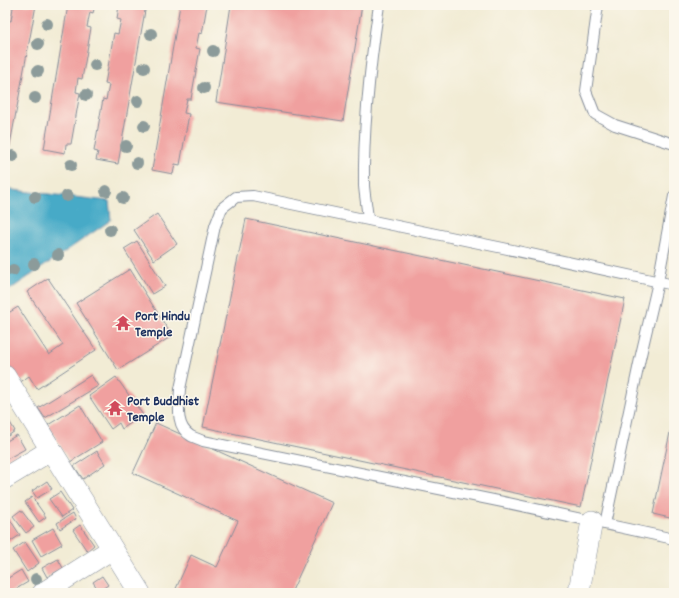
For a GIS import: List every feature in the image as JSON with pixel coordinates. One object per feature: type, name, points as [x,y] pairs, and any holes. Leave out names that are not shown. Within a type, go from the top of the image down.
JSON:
[{"type":"street","points":[[5,376],[140,593]]},
{"type":"street","points":[[5,478],[51,450]]},
{"type":"street","points":[[579,591],[599,523]]},
{"type":"street","points":[[43,593],[112,549]]},
{"type":"lane","points":[[368,219],[364,187],[364,150],[372,54],[379,5]]},
{"type":"lane","points":[[598,5],[586,91],[595,114],[615,125],[674,144]]},
{"type":"lane","points":[[674,285],[368,219],[253,196],[236,197],[222,208],[214,226],[180,389],[179,412],[183,428],[191,436],[203,441],[503,502],[674,539]]},
{"type":"lane","points":[[599,523],[658,282],[674,196]]},
{"type":"water","points":[[5,189],[109,201],[111,220],[5,293]]},
{"type":"building","points":[[9,5],[36,5],[9,150],[5,150],[5,27],[6,20],[11,21],[13,7]]},
{"type":"building","points":[[68,5],[95,5],[93,13],[90,12],[87,27],[91,28],[82,79],[78,78],[76,92],[80,93],[71,144],[66,144],[65,153],[44,149]]},
{"type":"building","points":[[119,5],[146,5],[118,164],[96,160],[98,152],[94,151],[103,99],[106,100],[109,85],[105,84],[114,33],[118,34],[121,20],[117,19]]},
{"type":"building","points":[[180,5],[207,5],[202,34],[199,33],[196,48],[200,49],[191,99],[187,99],[184,113],[189,114],[180,165],[175,164],[173,174],[152,170]]},
{"type":"building","points":[[231,5],[362,5],[343,121],[216,102]]},
{"type":"building","points":[[157,214],[177,244],[154,260],[134,230]]},
{"type":"building","points":[[246,219],[625,299],[581,507],[203,427]]},
{"type":"building","points":[[137,241],[165,286],[152,294],[124,249]]},
{"type":"building","points":[[130,269],[172,336],[118,370],[76,303]]},
{"type":"building","points":[[48,278],[96,350],[37,389],[29,376],[19,383],[5,361],[5,315],[18,307],[49,355],[63,345],[27,292]]},
{"type":"building","points":[[91,375],[98,386],[45,418],[38,408]]},
{"type":"building","points":[[116,377],[143,415],[122,429],[119,423],[111,429],[89,396]]},
{"type":"building","points":[[80,405],[102,442],[70,462],[48,425]]},
{"type":"building","points":[[674,418],[674,519],[653,514]]},
{"type":"building","points":[[8,419],[15,431],[5,438],[5,421]]},
{"type":"building","points":[[156,423],[332,503],[291,593],[174,593],[191,555],[217,567],[238,521],[133,473]]},
{"type":"building","points":[[17,435],[25,449],[5,460],[5,442]]},
{"type":"building","points":[[97,451],[105,464],[83,479],[74,466]]},
{"type":"building","points":[[47,481],[52,489],[37,498],[32,491]]},
{"type":"building","points":[[60,492],[72,510],[62,517],[49,499]]},
{"type":"building","points":[[32,497],[46,517],[39,522],[25,502]]},
{"type":"building","points":[[21,510],[34,527],[26,533],[13,516]]},
{"type":"building","points":[[73,513],[76,519],[60,529],[57,523]]},
{"type":"building","points":[[9,518],[20,535],[8,543],[5,537],[5,521]]},
{"type":"building","points":[[80,525],[94,545],[87,551],[73,530]]},
{"type":"building","points":[[53,528],[62,544],[41,556],[32,540]]},
{"type":"building","points":[[25,542],[39,563],[27,572],[13,550]]},
{"type":"building","points":[[58,559],[63,568],[47,577],[42,568]]},
{"type":"building","points":[[21,570],[28,582],[9,593],[5,593],[5,580]]},
{"type":"building","points":[[102,576],[108,585],[99,591],[93,582]]},
{"type":"place","name":"Port Hindu Temple","points":[[123,323]]},
{"type":"place","name":"Port Buddhist Temple","points":[[115,408]]}]
